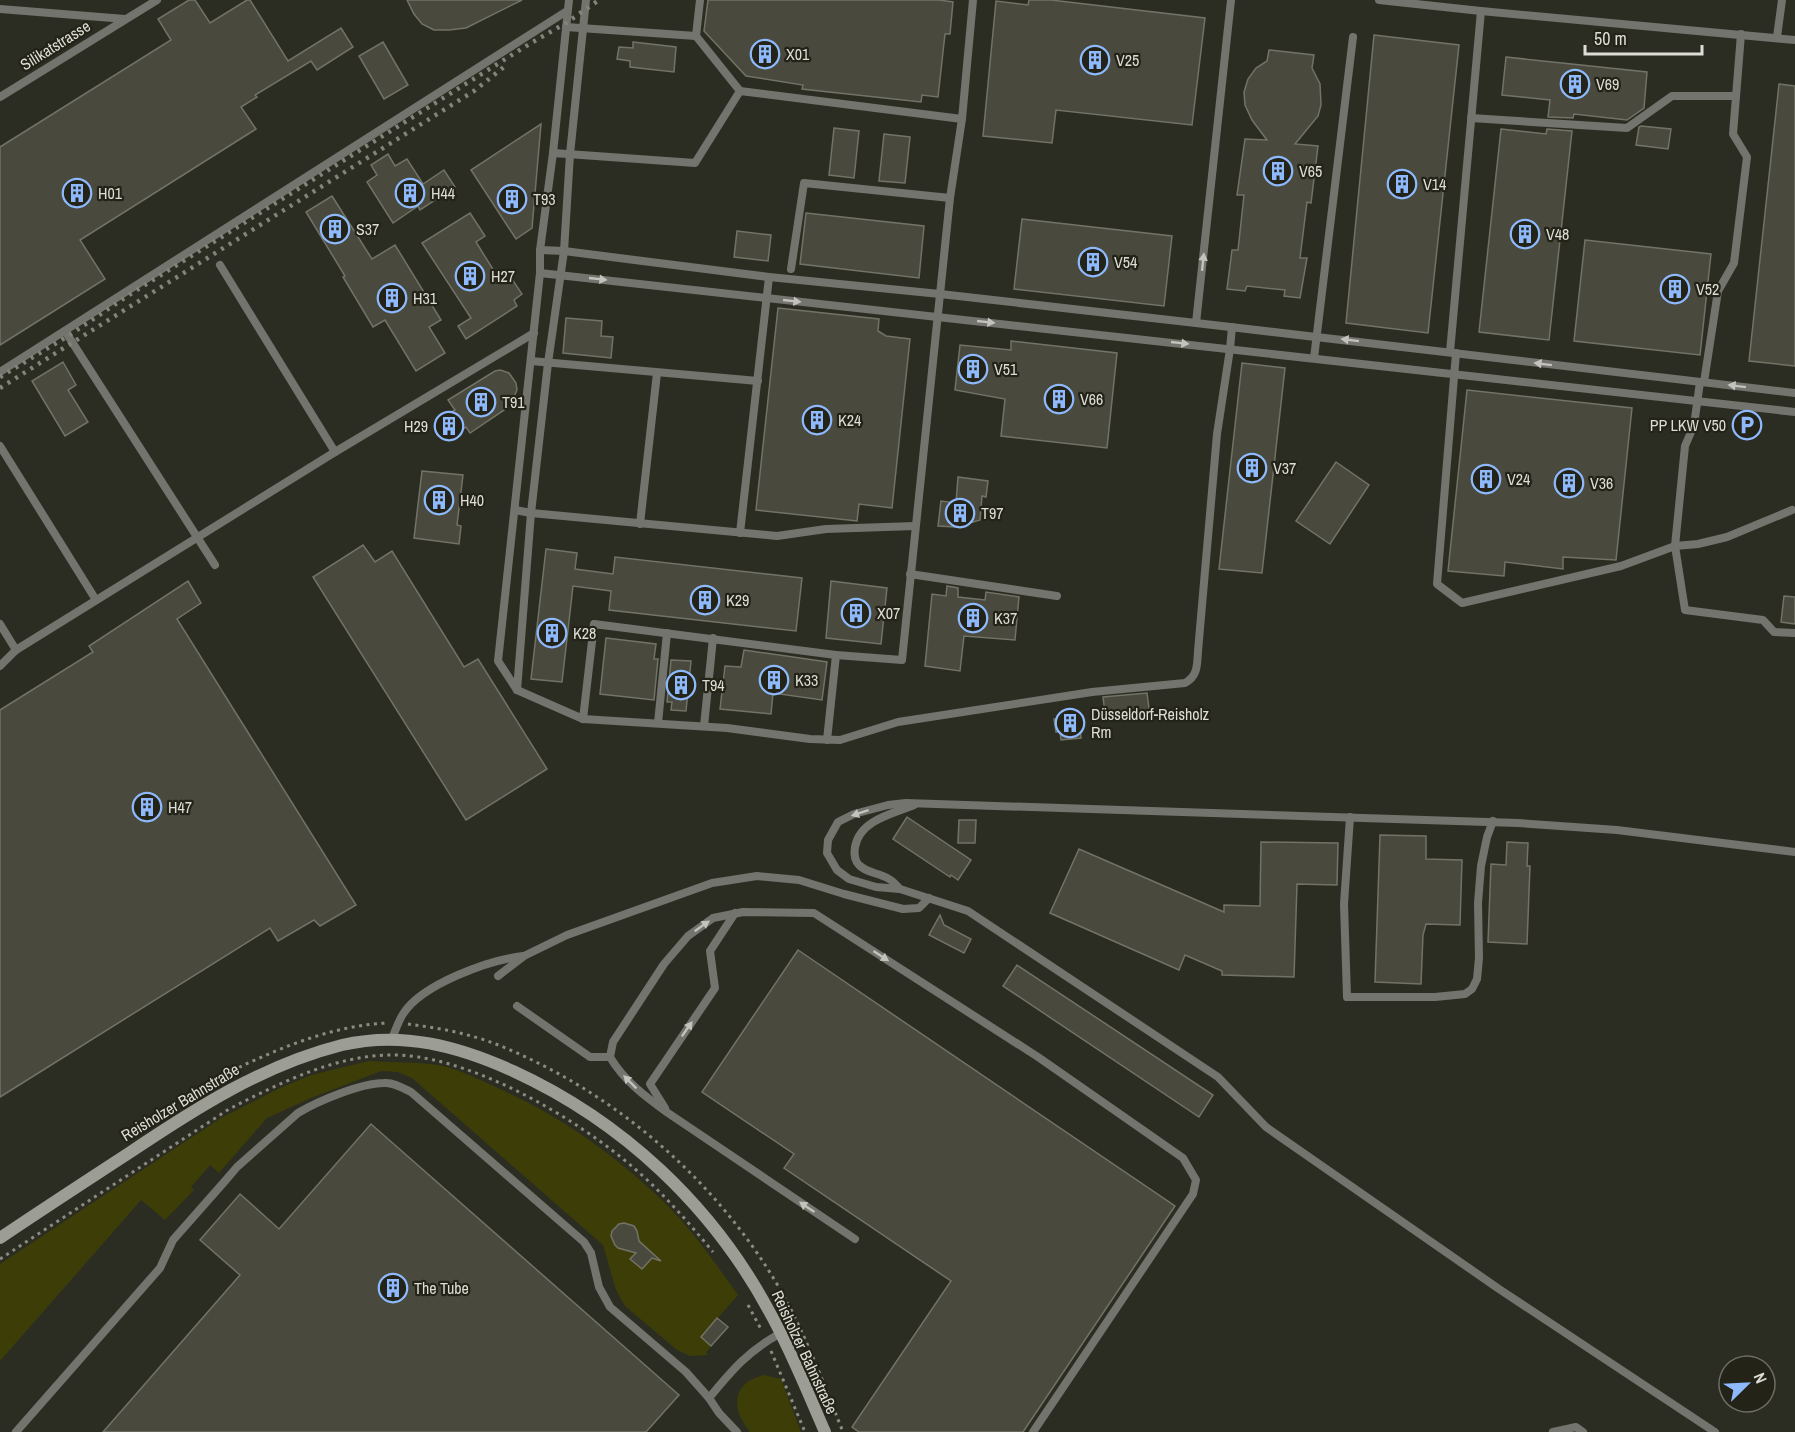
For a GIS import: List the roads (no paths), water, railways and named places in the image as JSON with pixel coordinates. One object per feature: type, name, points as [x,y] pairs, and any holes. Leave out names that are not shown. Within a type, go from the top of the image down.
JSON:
[{"type":"main road","name":"Reisholzer Bahnstraße","points":[[0,1238],[194,1110],[283,1064],[343,1045],[370,1040],[413,1040],[452,1047],[491,1061],[540,1084],[585,1109],[646,1156],[676,1184],[750,1277],[781,1333],[825,1432]]},
{"type":"lane","name":"Silikatstrasse","points":[[0,97],[157,0]]},
{"type":"lane","points":[[568,0],[498,661],[517,690],[582,719],[704,726],[840,740],[898,722],[1092,692],[1185,683],[1195,674],[1217,434],[1232,327]]},
{"type":"lane","points":[[517,690],[531,513],[548,363],[564,251],[570,154],[586,0]]},
{"type":"lane","points":[[700,0],[696,36],[740,92],[962,119]]},
{"type":"lane","points":[[582,719],[594,624],[836,655],[902,660],[973,0]]},
{"type":"lane","points":[[1196,323],[1231,0]]},
{"type":"lane","points":[[1379,0],[1795,40]]},
{"type":"lane","points":[[1777,37],[1782,0]]},
{"type":"lane","points":[[0,9],[126,19]]},
{"type":"lane","points":[[0,372],[567,11]]},
{"type":"lane","points":[[1481,11],[1453,353],[1455,374],[1437,584],[1462,603],[1621,566],[1675,546],[1698,544],[1727,537],[1792,510]]},
{"type":"lane","points":[[566,27],[696,36]]},
{"type":"lane","points":[[1741,34],[1732,135],[1748,157],[1734,263],[1718,291],[1694,425],[1684,446],[1675,546],[1685,610],[1763,620],[1774,632],[1795,633]]},
{"type":"lane","points":[[1314,358],[1353,37]]},
{"type":"lane","points":[[552,153],[694,163],[740,92]]},
{"type":"lane","points":[[1471,118],[1627,128],[1672,96],[1736,96]]},
{"type":"lane","points":[[791,269],[804,183],[950,198]]},
{"type":"lane","points":[[540,250],[1317,336],[1795,393]]},
{"type":"lane","points":[[220,265],[335,452]]},
{"type":"lane","points":[[540,273],[1795,412]]},
{"type":"lane","points":[[740,533],[769,277]]},
{"type":"lane","points":[[65,331],[215,565]]},
{"type":"lane","points":[[0,666],[16,650],[197,537],[534,333]]},
{"type":"lane","points":[[531,361],[758,381]]},
{"type":"lane","points":[[640,524],[657,373]]},
{"type":"lane","points":[[0,446],[96,600]]},
{"type":"lane","points":[[515,510],[777,536],[826,529],[915,526]]},
{"type":"lane","points":[[910,574],[1057,596]]},
{"type":"lane","points":[[0,624],[16,650]]},
{"type":"lane","points":[[658,723],[667,633]]},
{"type":"lane","points":[[704,726],[713,638]]},
{"type":"lane","points":[[826,740],[836,655]]},
{"type":"lane","points":[[1715,1432],[1499,1289],[1266,1127],[1218,1077],[968,911],[900,888],[876,886],[849,879],[837,870],[827,853],[828,840],[838,822],[854,814],[906,803],[1493,822],[1617,830],[1795,852]]},
{"type":"lane","points":[[900,888],[888,878],[860,867],[856,861],[857,839],[862,831],[875,821],[917,804]]},
{"type":"lane","points":[[1350,817],[1344,904],[1347,997],[1435,997],[1465,994],[1472,989],[1477,979],[1478,968],[1480,866],[1493,822]]},
{"type":"lane","points":[[498,976],[524,956],[567,935],[723,881],[757,876],[799,880],[903,909],[919,908],[929,898]]},
{"type":"lane","points":[[855,1239],[668,1113],[640,1092],[618,1070],[610,1057],[613,1042],[664,964],[688,936],[713,918],[743,912],[814,913],[1038,1057],[1184,1158],[1196,1180],[1193,1194],[1033,1432]]},
{"type":"lane","points":[[668,1113],[650,1084],[715,988],[710,951],[735,914]]},
{"type":"lane","points":[[391,1040],[404,1013],[417,999],[441,983],[503,958],[524,956]]},
{"type":"lane","points":[[517,1006],[590,1057],[610,1057]]},
{"type":"lane","points":[[16,1432],[160,1268],[173,1240],[237,1167],[298,1113],[308,1107],[356,1088],[384,1082],[411,1092],[584,1242],[591,1253],[599,1287],[610,1307],[686,1371],[710,1398],[732,1430]]},
{"type":"lane","points":[[710,1398],[729,1374],[757,1346],[781,1333]]},
{"type":"lane","points":[[1553,1432],[1576,1427],[1583,1432]]},
{"type":"railway","points":[[0,377],[566,23],[599,0]]},
{"type":"railway","points":[[0,388],[474,91],[504,67]]},
{"type":"place","name":"X01","points":[[765,54]]},
{"type":"place","name":"V25","points":[[1095,60]]},
{"type":"place","name":"V69","points":[[1575,84]]},
{"type":"place","name":"V65","points":[[1278,171]]},
{"type":"place","name":"V14","points":[[1402,184]]},
{"type":"place","name":"H01","points":[[77,193]]},
{"type":"place","name":"H44","points":[[410,193]]},
{"type":"place","name":"T93","points":[[512,199]]},
{"type":"place","name":"S37","points":[[335,229]]},
{"type":"place","name":"V48","points":[[1525,234]]},
{"type":"place","name":"V54","points":[[1093,262]]},
{"type":"place","name":"H27","points":[[470,276]]},
{"type":"place","name":"V52","points":[[1675,289]]},
{"type":"place","name":"H31","points":[[392,298]]},
{"type":"place","name":"V51","points":[[973,369]]},
{"type":"place","name":"V66","points":[[1059,399]]},
{"type":"place","name":"T91","points":[[481,402]]},
{"type":"place","name":"K24","points":[[817,420]]},
{"type":"place","name":"PP LKW V50","points":[[1747,425]]},
{"type":"place","name":"H29","points":[[449,426]]},
{"type":"place","name":"V37","points":[[1252,468]]},
{"type":"place","name":"V24","points":[[1486,479]]},
{"type":"place","name":"V36","points":[[1569,483]]},
{"type":"place","name":"H40","points":[[439,500]]},
{"type":"place","name":"T97","points":[[960,513]]},
{"type":"place","name":"K29","points":[[705,600]]},
{"type":"place","name":"X07","points":[[856,613]]},
{"type":"place","name":"K37","points":[[973,618]]},
{"type":"place","name":"K28","points":[[552,633]]},
{"type":"place","name":"K33","points":[[774,680]]},
{"type":"place","name":"T94","points":[[681,685]]},
{"type":"place","name":"Düsseldorf-Reisholz Rm","points":[[1070,723]]},
{"type":"place","name":"H47","points":[[147,807]]},
{"type":"place","name":"The Tube","points":[[393,1288]]}]
